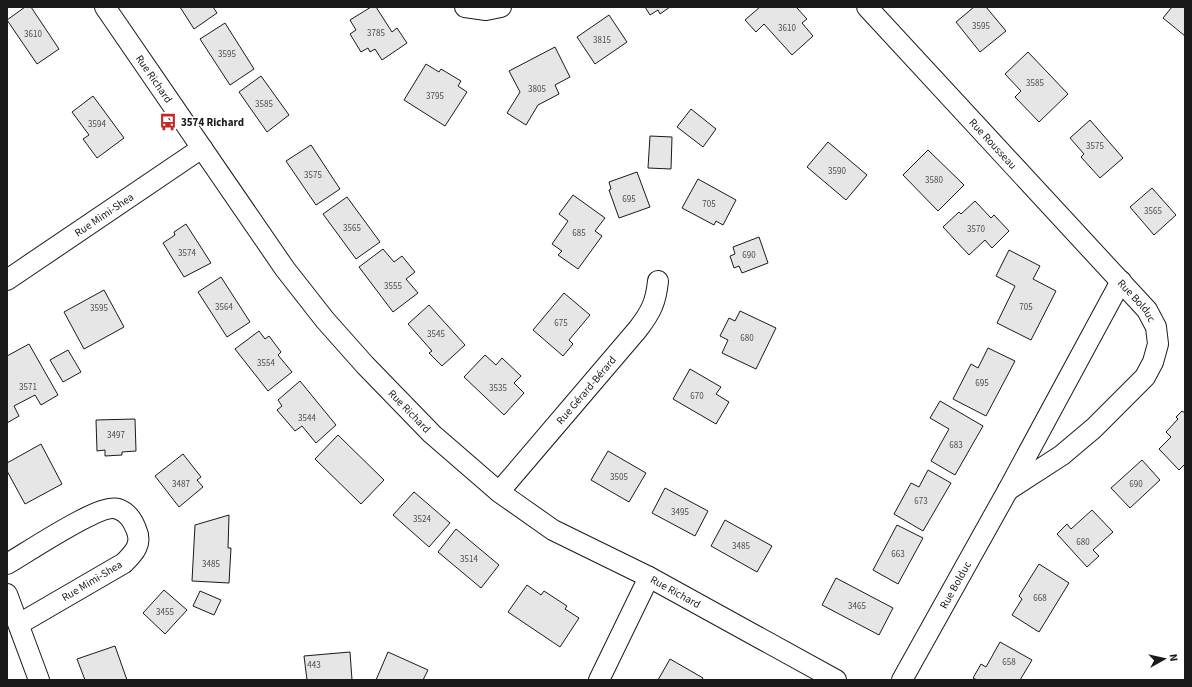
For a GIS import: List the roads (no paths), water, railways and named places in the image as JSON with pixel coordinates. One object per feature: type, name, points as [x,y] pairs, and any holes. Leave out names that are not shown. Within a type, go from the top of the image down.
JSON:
[{"type":"street","name":"Rue Richard","points":[[105,7],[285,269],[325,320],[365,365],[432,434],[499,492],[553,530],[649,577],[836,680]]},
{"type":"street","points":[[465,7],[473,10],[486,10],[501,7]]},
{"type":"street","name":"Rue Rousseau","points":[[867,7],[1121,281]]},
{"type":"street","name":"Rue Mimi-Shea","points":[[7,280],[202,148]]},
{"type":"street","name":"Rue Gérard-Bérard","points":[[499,492],[642,325],[656,300],[658,281]]},
{"type":"street","name":"Rue Bolduc","points":[[902,680],[1008,490],[1121,281],[1147,310],[1156,327],[1158,344],[1153,362],[1144,377],[1094,428],[1062,455],[1008,490]]},
{"type":"street","name":"Rue Mimi-Shea","points":[[7,564],[87,517],[104,509],[118,509],[130,518],[137,530],[139,543],[134,553],[124,563],[19,624]]},
{"type":"street","points":[[599,680],[649,577]]},
{"type":"street","points":[[7,594],[40,680]]},
{"type":"place","name":"3574 Richard","points":[[168,122]]}]
